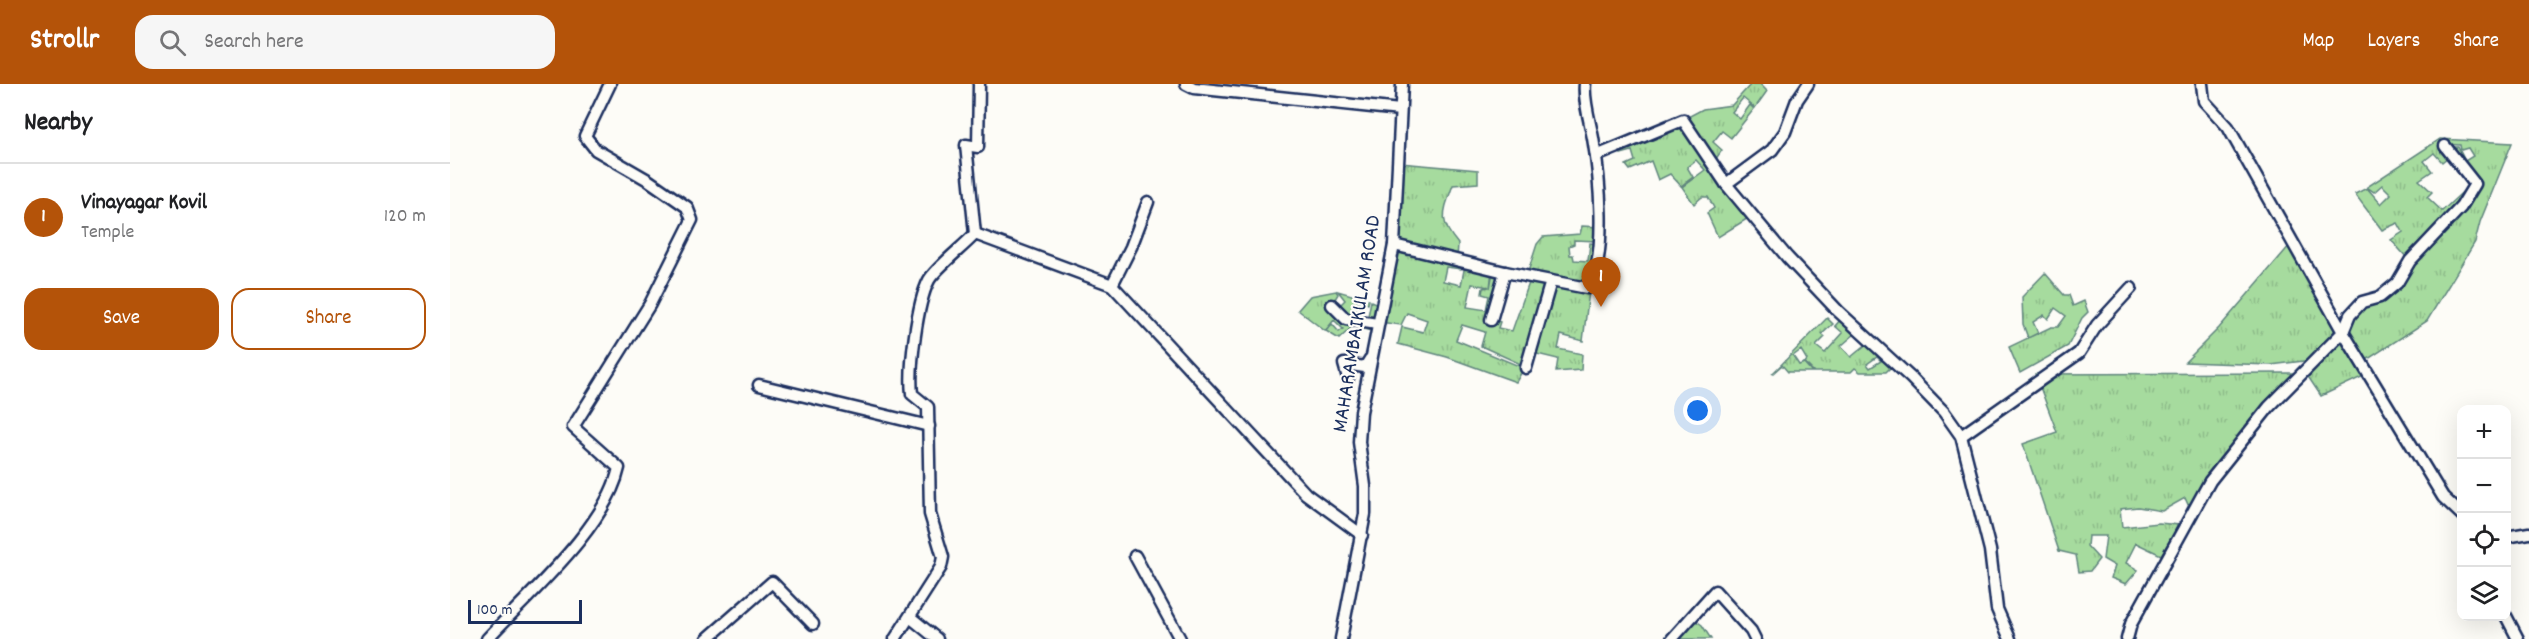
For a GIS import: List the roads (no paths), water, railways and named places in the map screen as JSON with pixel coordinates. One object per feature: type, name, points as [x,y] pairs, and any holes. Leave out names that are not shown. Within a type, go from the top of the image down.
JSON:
[{"type":"street","points":[[487,639],[584,535],[615,487],[619,468],[573,427],[650,304],[692,220],[687,207],[648,180],[596,150],[585,136],[610,84]]},
{"type":"street","points":[[975,234],[966,145],[978,147],[980,84]]},
{"type":"street","points":[[1186,84],[1194,87],[1400,110]]},
{"type":"street","name":"MAHARAMBAIKULAM ROAD","points":[[1341,639],[1362,535],[1365,486],[1359,442],[1361,412],[1391,239],[1402,84]]},
{"type":"street","points":[[1391,239],[1504,272],[1587,288],[1592,281],[1601,233],[1596,156],[1585,84]]},
{"type":"street","points":[[1726,184],[1772,150],[1785,132],[1797,100],[1808,84]]},
{"type":"street","points":[[2202,84],[2205,101],[2228,127],[2343,332],[2443,497],[2460,513]]},
{"type":"street","points":[[1596,156],[1683,120],[1726,184],[1786,257],[1838,311],[1911,378],[1944,412],[1961,436],[1990,550],[1997,609],[2010,639]]},
{"type":"street","points":[[2127,639],[2131,624],[2210,482],[2269,408],[2343,332],[2350,315],[2362,302],[2380,297],[2397,283],[2410,261],[2461,207],[2475,184],[2445,147]]},
{"type":"street","points":[[1112,285],[1131,247],[1148,202]]},
{"type":"street","points":[[975,234],[1112,285],[1306,494],[1362,535]]},
{"type":"street","points":[[895,639],[941,567],[943,557],[930,514],[928,408],[912,394],[910,381],[921,304],[930,279],[975,234]]},
{"type":"street","points":[[1491,321],[1504,272]]},
{"type":"street","points":[[1526,368],[1551,281]]},
{"type":"street","points":[[1961,436],[2079,353],[2097,325],[2131,288]]},
{"type":"street","points":[[1332,305],[1346,319],[1377,324]]},
{"type":"street","points":[[1348,378],[1344,364],[1365,367],[1371,356]]},
{"type":"street","points":[[759,385],[929,426]]},
{"type":"street","points":[[2511,536],[2529,533]]},
{"type":"street","points":[[1135,556],[1180,639]]},
{"type":"street","points":[[707,639],[772,582],[813,624]]},
{"type":"street","points":[[1672,639],[1715,591],[1751,631],[1755,639]]},
{"type":"street","points":[[910,617],[937,639]]},
{"type":"street","points":[[2509,621],[2518,639]]},
{"type":"place","name":"Vinayagar Kovil","points":[[1601,307]]}]
